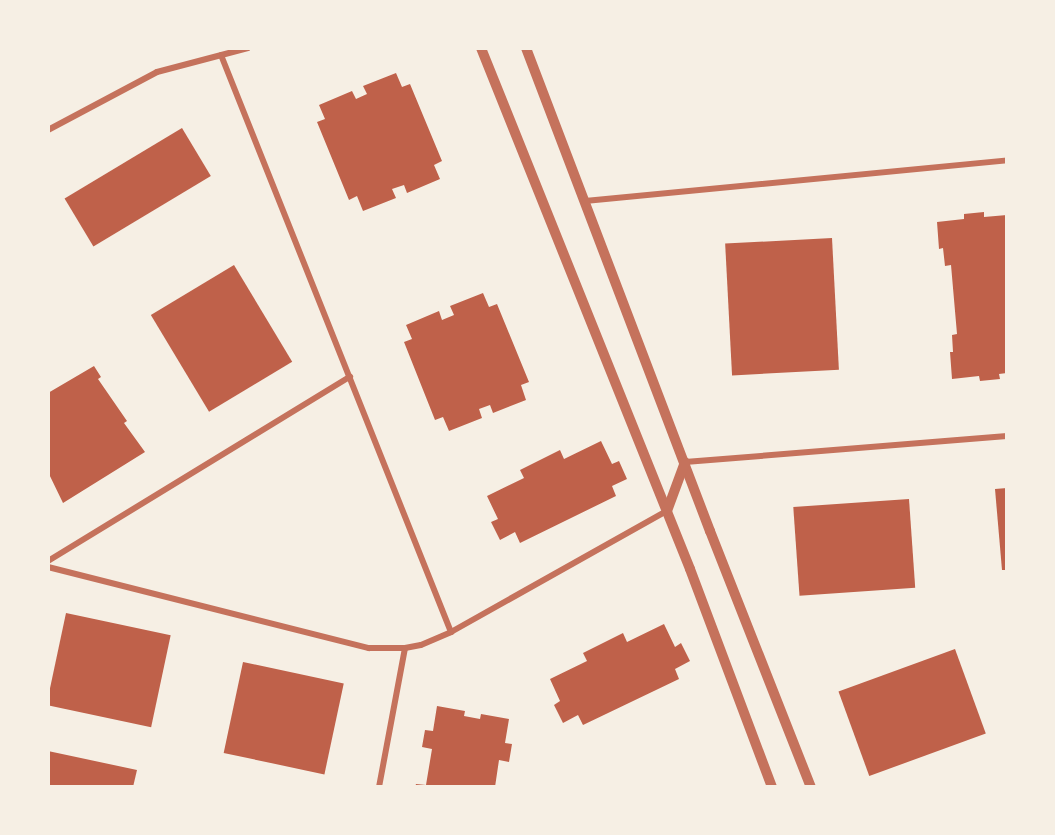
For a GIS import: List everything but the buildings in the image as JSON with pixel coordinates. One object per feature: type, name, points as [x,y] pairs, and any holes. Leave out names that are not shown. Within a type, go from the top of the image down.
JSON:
[{"type":"street","points":[[48,130],[157,72],[248,48]]},
{"type":"street","points":[[481,48],[667,511],[772,787]]},
{"type":"street","points":[[526,48],[811,787]]},
{"type":"street","points":[[221,55],[451,632]]},
{"type":"street","points":[[585,201],[1007,160]]},
{"type":"street","points":[[48,561],[350,377]]},
{"type":"street","points":[[685,462],[1007,436]]},
{"type":"street","points":[[48,567],[369,648],[405,648],[421,645],[451,632],[667,511],[685,462]]},
{"type":"street","points":[[379,787],[405,648]]}]
